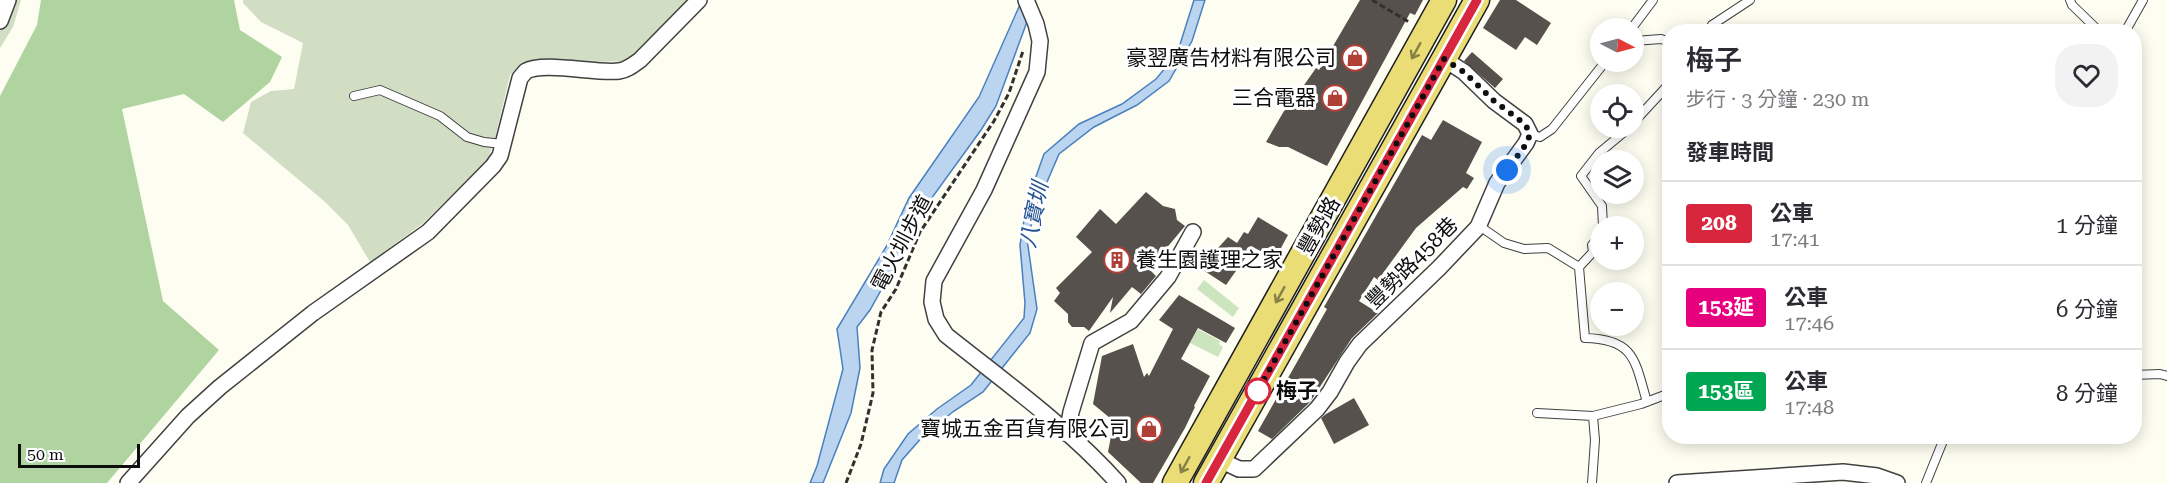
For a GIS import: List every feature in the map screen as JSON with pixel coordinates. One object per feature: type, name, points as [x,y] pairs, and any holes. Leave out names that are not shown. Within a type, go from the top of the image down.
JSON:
[{"type":"main road","name":"豐勢路","points":[[1175,483],[1444,0]]},
{"type":"main road","name":"豐勢路","points":[[1206,483],[1477,0]]},
{"type":"street","points":[[0,21],[8,0]]},
{"type":"street","points":[[128,483],[188,416],[220,387],[313,313],[428,232],[493,166],[500,156],[520,78],[526,71],[547,68],[621,71],[639,60],[699,0]]},
{"type":"street","points":[[1026,0],[1040,41],[1037,72],[984,190],[934,281],[932,302],[936,319],[946,336],[1067,434],[1118,483]]},
{"type":"street","points":[[1444,59],[1464,72],[1494,101],[1525,124],[1530,134]]},
{"type":"street","name":"豐勢路458巷","points":[[1220,460],[1239,469],[1259,469],[1330,392],[1360,344],[1439,268],[1478,225],[1497,183],[1527,143],[1530,134]]},
{"type":"street","points":[[1067,434],[1071,412],[1092,343],[1131,321],[1168,277],[1193,232]]},
{"type":"street","points":[[1677,483],[1843,472],[1877,476],[1898,483]]},
{"type":"lane","points":[[1640,18],[1653,0]]},
{"type":"lane","points":[[1714,24],[1750,0]]},
{"type":"lane","points":[[2070,0],[2072,5],[2092,24]]},
{"type":"lane","points":[[2130,24],[2143,0]]},
{"type":"lane","points":[[1644,41],[1662,39]]},
{"type":"lane","points":[[1530,134],[1540,137],[1552,129],[1597,72]]},
{"type":"lane","points":[[354,96],[380,90],[440,116],[467,137],[503,144]]},
{"type":"lane","points":[[1644,111],[1662,92]]},
{"type":"lane","points":[[1602,216],[1602,206],[1581,176],[1599,153],[1617,138]]},
{"type":"lane","points":[[1478,225],[1504,243],[1524,249],[1548,248],[1579,267]]},
{"type":"lane","points":[[1590,255],[1579,267],[1585,338],[1603,339],[1626,348],[1636,365],[1647,402]]},
{"type":"lane","points":[[2142,375],[2167,376]]},
{"type":"lane","points":[[1537,412],[1593,416],[1662,396]]},
{"type":"lane","points":[[1592,483],[1595,440],[1593,416]]},
{"type":"lane","points":[[1926,483],[1942,444]]},
{"type":"path","points":[[1372,0],[1426,31]]},
{"type":"path","name":"電火圳步道","points":[[846,483],[861,444],[873,393],[872,350],[881,312],[896,289],[920,232],[999,112],[1009,93],[1019,59],[1036,24]]},
{"type":"green space","points":[[0,0],[21,0],[13,27],[0,48]]},
{"type":"green space","points":[[41,0],[234,0],[240,30],[282,57],[270,82],[223,122],[184,94],[122,109],[163,301],[219,350],[107,483],[0,483],[0,96],[37,25]]},
{"type":"green space","points":[[243,0],[687,0],[628,61],[522,64],[510,75],[488,159],[422,224],[370,262],[348,225],[324,201],[243,133],[251,102],[271,91],[294,89],[303,43],[261,22],[243,3]]},
{"type":"green space","points":[[1204,280],[1239,308],[1233,317],[1197,289]]},
{"type":"green space","points":[[1198,329],[1220,341],[1219,344],[1223,347],[1218,357],[1190,343]]},
{"type":"water","points":[[1022,0],[1035,0],[996,106],[915,221],[900,256],[870,310],[857,327],[860,368],[851,413],[823,483],[810,483],[817,466],[843,369],[837,329],[886,247],[909,198],[979,97]]},
{"type":"water","name":"八寶圳","points":[[1194,0],[1205,0],[1192,41],[1169,81],[1137,105],[1094,127],[1059,154],[1038,203],[1027,239],[1037,309],[1030,333],[983,392],[924,435],[902,460],[894,483],[880,483],[884,469],[908,434],[937,409],[971,385],[1024,318],[1025,303],[1020,245],[1027,202],[1044,154],[1079,124],[1122,104],[1156,79],[1177,54]]},
{"type":"building","points":[[1360,0],[1423,0],[1415,15],[1410,13],[1327,166],[1288,147],[1279,147],[1266,142],[1284,111],[1309,92],[1302,88],[1316,68],[1319,70]]},
{"type":"building","points":[[1500,0],[1516,0],[1551,23],[1537,45],[1525,37],[1516,50],[1483,28]]},
{"type":"building","points":[[1472,52],[1503,79],[1495,88],[1464,61]]},
{"type":"building","points":[[1443,120],[1482,142],[1466,173],[1474,178],[1467,189],[1463,187],[1416,228],[1378,280],[1374,277],[1359,301],[1378,313],[1352,338],[1310,402],[1272,439],[1258,431],[1327,309],[1324,307],[1422,135],[1431,140]]},
{"type":"building","name":"養生園護理之家","points":[[1146,192],[1163,206],[1175,209],[1177,220],[1185,226],[1149,269],[1156,276],[1141,294],[1132,287],[1110,313],[1113,297],[1089,331],[1084,327],[1072,327],[1068,322],[1068,314],[1054,301],[1060,293],[1056,288],[1092,252],[1076,237],[1100,209],[1116,224]]},
{"type":"building","points":[[1258,217],[1288,235],[1275,259],[1253,247],[1226,285],[1200,268],[1228,237],[1237,243],[1244,232],[1248,234]]},
{"type":"building","points":[[1179,295],[1235,328],[1226,343],[1198,328],[1181,359],[1210,376],[1185,428],[1153,483],[1141,483],[1108,452],[1116,423],[1093,404],[1102,356],[1133,344],[1144,377],[1147,373],[1149,376],[1173,329],[1159,320]]},
{"type":"building","points":[[1354,398],[1369,425],[1334,444],[1321,418]]},
{"type":"bus line","name":"208","points":[[1206,483],[1477,0]]},
{"type":"place","name":"豪翌廣告材料有限公司","points":[[1355,58]]},
{"type":"place","name":"三合電器","points":[[1335,98]]},
{"type":"place","name":"養生園護理之家","points":[[1117,260]]},
{"type":"place","name":"梅子","points":[[1258,391]]},
{"type":"place","name":"寶城五金百貨有限公司","points":[[1149,429]]},
{"type":"route","points":[[1258,391],[1253,399],[1444,59],[1464,72],[1494,101],[1525,124],[1530,134],[1527,143],[1507,170]]}]
